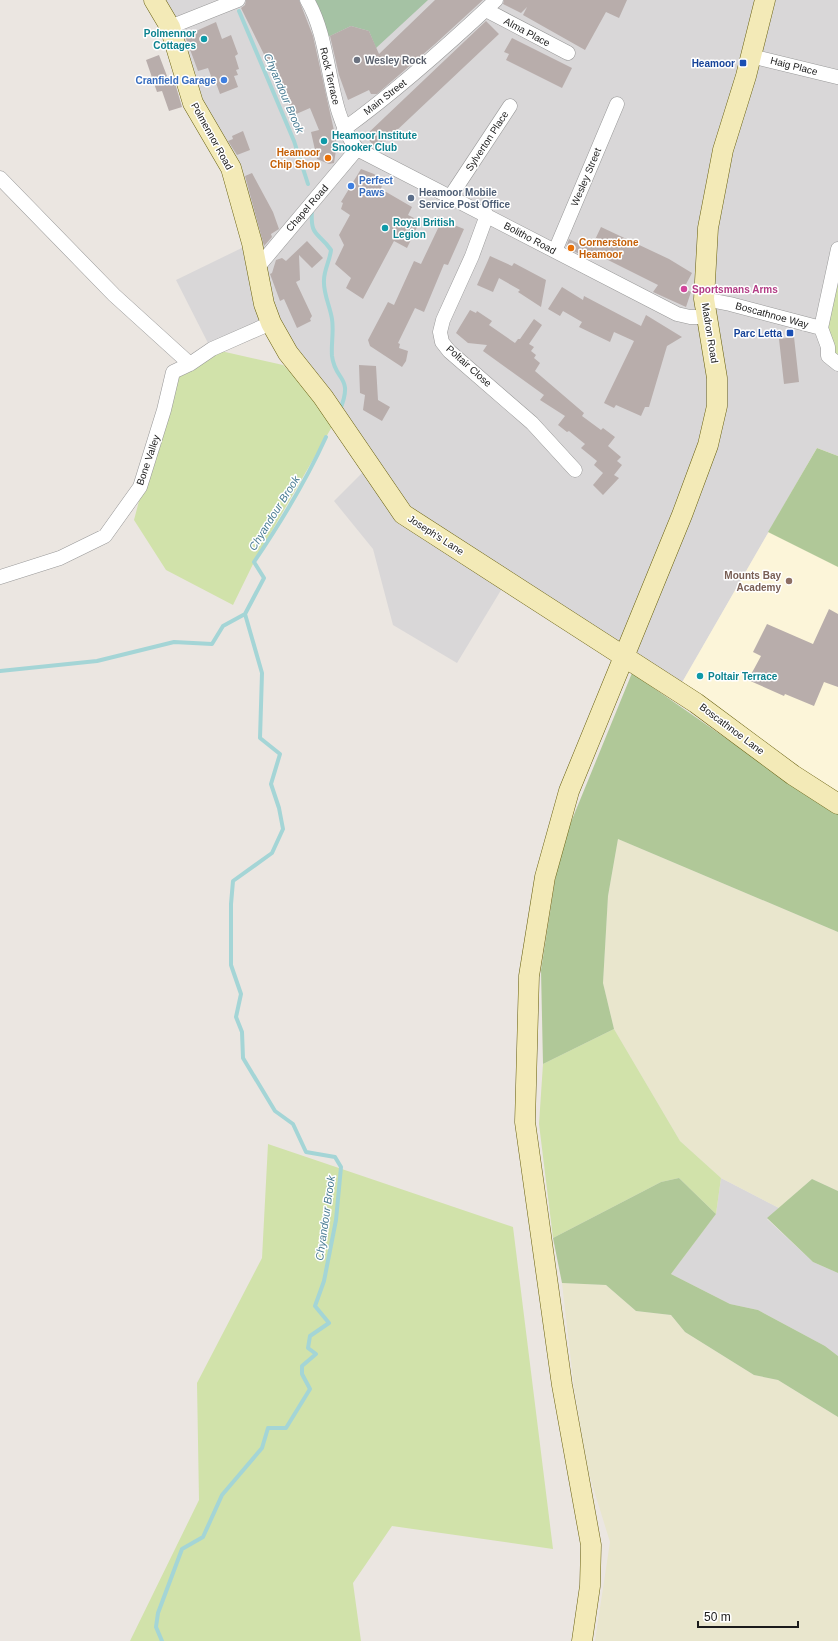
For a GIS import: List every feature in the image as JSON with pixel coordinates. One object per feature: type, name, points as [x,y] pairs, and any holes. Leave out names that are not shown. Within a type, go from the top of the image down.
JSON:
[{"type":"main road","name":"Polmennor Road","points":[[154,0],[170,27],[193,103],[231,168],[258,267],[264,304],[270,323]]},
{"type":"main road","name":"Madron Road","points":[[582,1641],[590,1586],[591,1545],[562,1385],[525,1122],[529,976],[545,877],[569,791],[682,515],[708,446],[716,412],[717,378],[705,308],[706,251],[714,192],[723,150],[766,0]]},
{"type":"main road","name":"Joseph's Lane","points":[[270,323],[288,353],[323,397],[403,514],[624,657]]},
{"type":"main road","name":"Boscathnoe Lane","points":[[624,657],[696,703],[793,775],[838,804]]},
{"type":"street","points":[[170,27],[238,0]]},
{"type":"street","name":"Rock Terrace","points":[[307,0],[316,18],[344,128],[357,149]]},
{"type":"street","name":"Main Street","points":[[344,128],[390,95],[449,45],[496,0]]},
{"type":"street","name":"Alma Place","points":[[486,10],[568,53]]},
{"type":"street","name":"Haig Place","points":[[751,56],[837,77]]},
{"type":"street","name":"Wesley Street","points":[[555,251],[617,104]]},
{"type":"street","name":"Sylverton Place","points":[[450,197],[510,106]]},
{"type":"street","name":"Chapel Road","points":[[258,267],[357,149]]},
{"type":"street","name":"Bolitho Road","points":[[357,149],[677,314],[690,317],[705,308]]},
{"type":"street","points":[[0,178],[114,295],[190,364]]},
{"type":"street","name":"Poltair Close","points":[[487,215],[472,256],[443,320],[440,332],[442,342],[449,351],[532,423],[575,470]]},
{"type":"street","points":[[821,328],[838,250]]},
{"type":"street","name":"Boscathnoe Way","points":[[705,308],[730,304],[821,328],[828,347],[828,356],[838,364]]},
{"type":"street","name":"Bone Valley","points":[[0,577],[60,558],[106,536],[140,487],[164,410],[173,372],[190,364],[212,349],[270,323]]},
{"type":"shaded area","points":[[154,0],[838,0],[838,456],[817,448],[680,686],[512,572],[457,663],[393,625],[373,549],[334,501],[364,471],[271,323],[209,345],[176,280],[252,243]]},
{"type":"shaded area","name":"Mounts Bay Academy","points":[[817,448],[838,456],[838,803],[680,686]]},
{"type":"shaded area","points":[[618,839],[838,932],[838,1191],[812,1179],[779,1208],[721,1178],[680,1141],[614,1029],[603,983],[608,896]]},
{"type":"shaded area","points":[[721,1178],[779,1208],[767,1219],[813,1262],[838,1273],[838,1356],[825,1346],[758,1310],[730,1304],[671,1274],[716,1214]]},
{"type":"shaded area","points":[[562,1283],[606,1285],[636,1311],[671,1315],[685,1332],[754,1375],[778,1380],[838,1417],[838,1641],[595,1641],[610,1542],[588,1471],[574,1387]]},
{"type":"green space","points":[[315,0],[428,0],[376,48],[369,31],[351,26],[326,38]]},
{"type":"green space","points":[[838,250],[838,364],[825,339]]},
{"type":"green space","points":[[212,349],[283,365],[337,418],[254,562],[233,605],[166,570],[134,520],[173,372]]},
{"type":"green space","points":[[817,448],[838,456],[838,567],[768,532]]},
{"type":"green space","points":[[632,673],[799,789],[838,814],[838,932],[618,839],[608,896],[603,983],[614,1029],[543,1064],[541,970],[560,849]]},
{"type":"green space","points":[[614,1029],[680,1141],[721,1178],[716,1214],[679,1178],[661,1182],[553,1238],[539,1124],[543,1064]]},
{"type":"green space","points":[[268,1144],[513,1227],[553,1549],[392,1526],[353,1583],[361,1641],[130,1641],[199,1500],[197,1383],[262,1258]]},
{"type":"green space","points":[[679,1178],[716,1214],[671,1274],[730,1304],[758,1310],[825,1346],[838,1356],[838,1417],[778,1380],[754,1375],[685,1332],[671,1315],[636,1311],[606,1285],[562,1283],[553,1238],[661,1182]]},
{"type":"green space","points":[[812,1179],[838,1191],[838,1273],[813,1262],[767,1218]]},
{"type":"building","points":[[246,0],[299,0],[313,36],[337,144],[334,163],[329,164],[317,159],[311,132],[319,130],[310,108],[294,115],[241,8],[245,5]]},
{"type":"building","points":[[435,0],[483,0],[377,94],[371,94],[369,90],[348,100],[339,75],[330,36],[351,26],[369,31],[379,54]]},
{"type":"building","points":[[504,0],[627,0],[619,18],[606,12],[585,50],[523,15],[527,7],[521,13],[503,4]]},
{"type":"building","points":[[486,21],[499,34],[377,149],[365,136]]},
{"type":"building","points":[[216,22],[222,39],[231,35],[238,54],[235,56],[239,69],[236,70],[238,75],[234,76],[238,87],[220,94],[216,83],[214,84],[208,68],[198,71],[185,36]]},
{"type":"building","points":[[512,38],[572,68],[562,88],[506,60],[509,54],[504,52]]},
{"type":"building","points":[[159,55],[170,84],[175,83],[182,107],[169,111],[162,91],[157,92],[146,60]]},
{"type":"building","points":[[243,131],[250,150],[237,155],[228,141],[233,139],[232,136]]},
{"type":"building","points":[[361,169],[374,174],[383,182],[381,189],[412,207],[408,215],[420,221],[407,248],[394,241],[363,299],[346,288],[351,278],[335,264],[344,245],[339,235],[350,215],[341,209],[343,203],[341,202]]},
{"type":"building","points":[[252,173],[273,212],[279,229],[271,234],[272,237],[264,246],[245,176]]},
{"type":"building","points":[[442,220],[464,229],[448,265],[444,264],[424,312],[415,308],[398,343],[400,344],[399,348],[408,351],[406,361],[402,367],[370,346],[368,340],[388,302],[394,305],[414,261],[421,264]]},
{"type":"building","points":[[601,227],[669,259],[692,273],[684,288],[691,292],[686,307],[653,292],[658,285],[590,251],[587,258],[566,247],[569,239],[579,244],[592,246]]},
{"type":"building","points":[[307,241],[323,258],[312,268],[299,255],[300,280],[296,282],[312,316],[310,319],[311,321],[297,328],[284,299],[280,301],[270,274],[272,273],[276,260],[282,258],[286,261]]},
{"type":"building","points":[[490,256],[512,266],[514,263],[546,280],[541,307],[518,292],[520,290],[499,278],[493,292],[477,285]]},
{"type":"building","points":[[562,287],[583,300],[584,296],[641,326],[646,315],[682,337],[667,346],[649,407],[645,407],[641,416],[616,405],[614,408],[604,403],[634,341],[614,332],[610,342],[579,327],[582,322],[563,311],[560,316],[548,309]]},
{"type":"building","points":[[470,310],[476,313],[477,311],[492,321],[489,325],[515,343],[518,339],[520,339],[534,319],[542,325],[529,344],[534,347],[531,351],[536,355],[534,358],[540,363],[535,371],[584,413],[582,416],[601,430],[603,428],[615,437],[608,446],[621,457],[617,461],[622,465],[614,475],[619,478],[603,495],[593,485],[603,473],[594,465],[597,461],[581,448],[585,444],[569,431],[567,432],[558,425],[565,416],[540,400],[544,395],[483,351],[487,345],[468,343],[456,333]]},
{"type":"building","points":[[794,337],[799,382],[784,384],[779,339]]},
{"type":"building","points":[[359,365],[376,366],[378,400],[390,407],[382,421],[363,410],[365,395],[360,393]]},
{"type":"building","points":[[829,609],[838,614],[838,687],[824,682],[814,706],[785,694],[784,696],[748,680],[761,656],[753,652],[767,624],[813,644]]},
{"type":"waterway","name":"Chyandour Brook","points":[[239,11],[294,141],[308,184]]},
{"type":"waterway","name":"Chyandour Brook","points":[[312,209],[312,225],[314,230],[331,250],[324,276],[324,285],[333,324],[332,356],[336,370],[344,384],[345,390],[344,399],[340,410]]},
{"type":"waterway","name":"Chyandour Brook","points":[[162,1641],[156,1627],[158,1613],[182,1549],[203,1537],[222,1495],[262,1448],[268,1428],[286,1428],[310,1389],[302,1374],[302,1366],[316,1354],[308,1348],[310,1336],[329,1323],[315,1306],[324,1281],[336,1220],[341,1167],[335,1157],[306,1152],[293,1124],[275,1111],[243,1058],[242,1032],[236,1017],[241,994],[231,965],[231,904],[233,881],[272,853],[283,829],[279,808],[271,784],[280,754],[260,738],[262,673],[245,614],[264,578],[254,562],[293,501],[326,437]]},
{"type":"waterway","points":[[0,671],[97,661],[174,642],[212,644],[223,626],[245,614]]},
{"type":"place","name":"Polmennor Cottages","points":[[204,39]]},
{"type":"place","name":"Wesley Rock","points":[[357,60]]},
{"type":"place","name":"Heamoor","points":[[743,63]]},
{"type":"place","name":"Cranfield Garage","points":[[224,80]]},
{"type":"place","name":"Heamoor Institute Snooker Club","points":[[324,141]]},
{"type":"place","name":"Heamoor Chip Shop","points":[[328,158]]},
{"type":"place","name":"Perfect Paws","points":[[351,186]]},
{"type":"place","name":"Heamoor Mobile Service Post Office","points":[[411,198]]},
{"type":"place","name":"Royal British Legion","points":[[385,228]]},
{"type":"place","name":"Cornerstone Heamoor","points":[[571,248]]},
{"type":"place","name":"Sportsmans Arms","points":[[684,289]]},
{"type":"place","name":"Parc Letta","points":[[790,333]]},
{"type":"place","name":"Mounts Bay Academy","points":[[789,581]]},
{"type":"place","name":"Poltair Terrace","points":[[700,676]]}]
